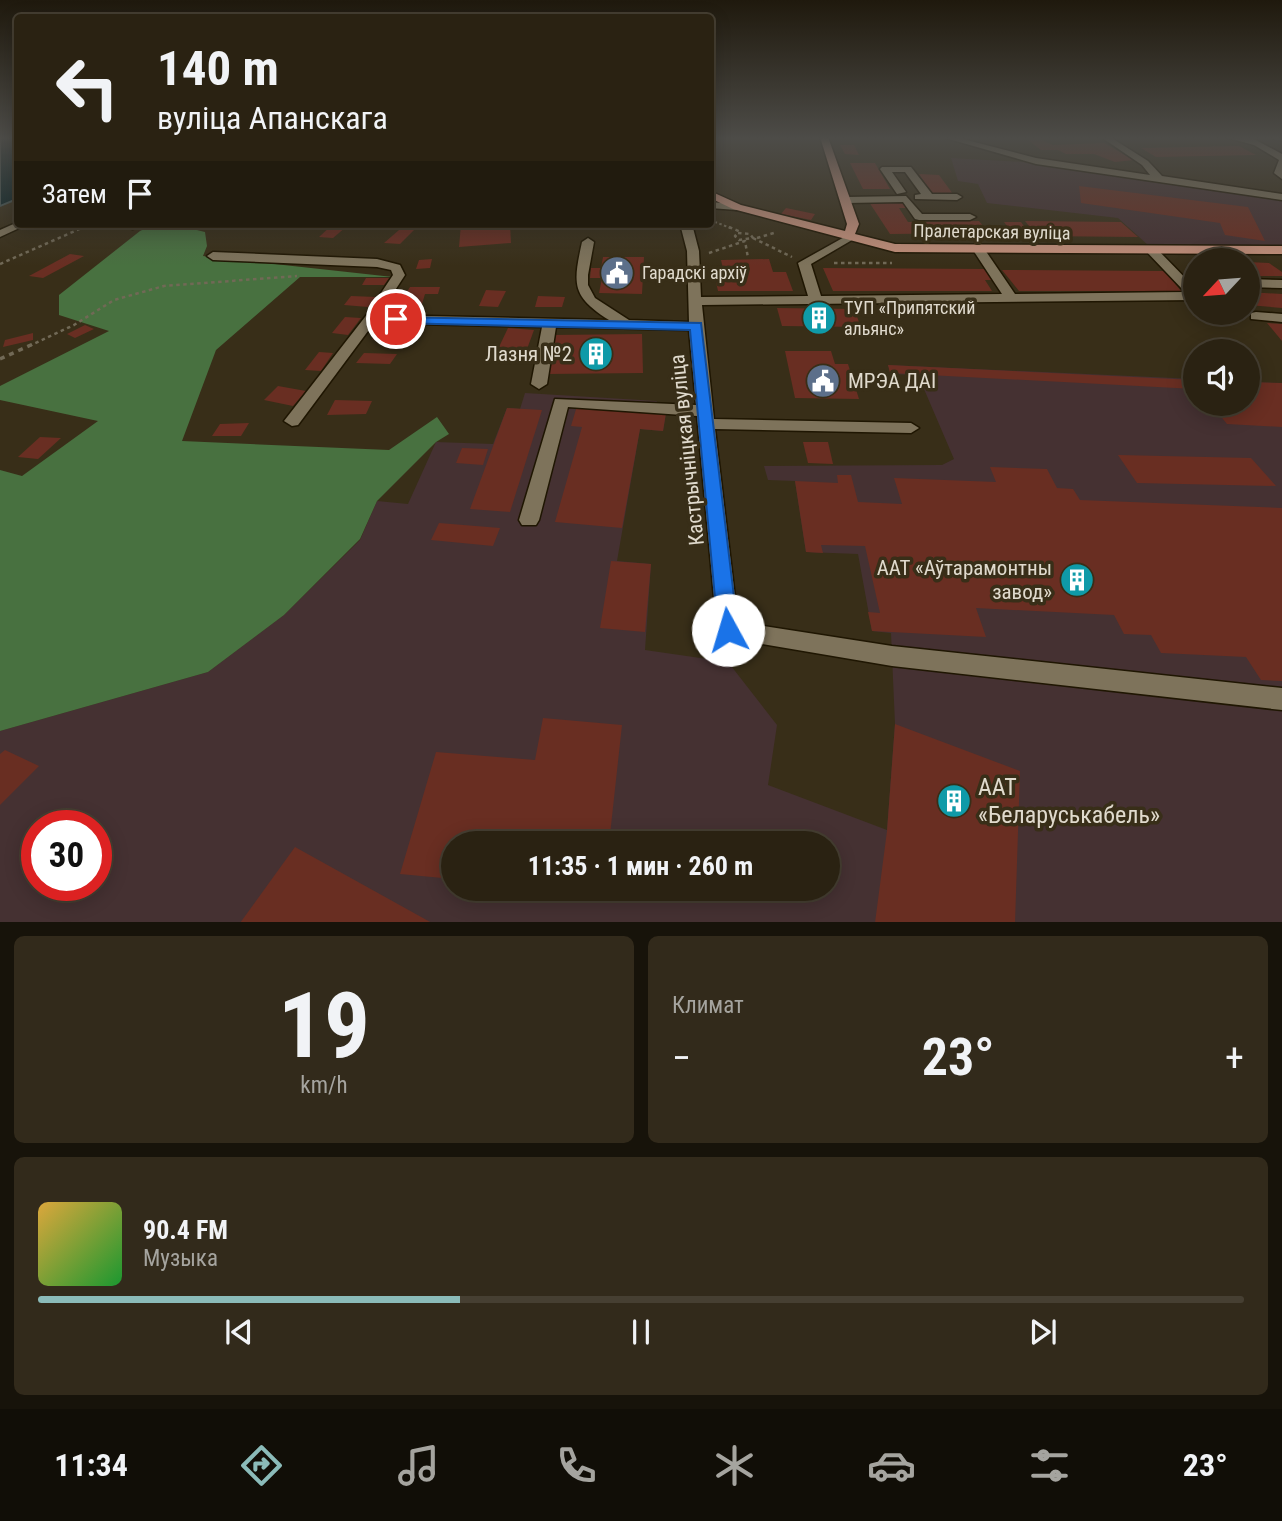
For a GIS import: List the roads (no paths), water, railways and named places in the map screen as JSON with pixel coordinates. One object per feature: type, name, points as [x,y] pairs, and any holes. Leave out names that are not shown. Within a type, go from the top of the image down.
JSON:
[{"type":"main road","points":[[839,180],[853,224],[848,238]]},
{"type":"main road","name":"Пралетарская вуліца","points":[[714,196],[737,207],[848,238],[895,248],[1282,250]]},
{"type":"street","points":[[893,180],[919,217],[970,216]]},
{"type":"street","points":[[916,180],[929,197]]},
{"type":"street","points":[[1160,180],[1282,197]]},
{"type":"street","points":[[845,196],[957,197]]},
{"type":"street","points":[[714,205],[737,207]]},
{"type":"street","name":"Кастрычніцкая вуліца","points":[[687,228],[693,258],[696,326],[728,630],[892,656],[1282,698]]},
{"type":"street","points":[[816,300],[804,263],[848,238]]},
{"type":"street","points":[[588,242],[580,289],[587,299],[627,325]]},
{"type":"street","points":[[978,250],[1010,296]]},
{"type":"street","points":[[1151,250],[1183,283]]},
{"type":"street","points":[[213,256],[377,263],[396,268],[399,275],[370,318],[292,421]]},
{"type":"street","points":[[1260,283],[1282,284]]},
{"type":"street","points":[[696,300],[1183,295]]},
{"type":"street","points":[[1260,316],[1282,318]]},
{"type":"street","points":[[370,318],[696,326]]},
{"type":"street","points":[[539,384],[550,323]]},
{"type":"street","points":[[529,520],[561,402],[706,418],[911,428]]},
{"type":"water","points":[[0,180],[14,180],[14,200],[0,206]]},
{"type":"place","name":"Гарадскі архіў","points":[[617,273]]},
{"type":"place","name":"ТУП «Припятский альянс»","points":[[819,318]]},
{"type":"place","name":"Лазня №2","points":[[596,354]]},
{"type":"place","name":"МРЭА ДАІ","points":[[823,381]]},
{"type":"place","name":"ААТ «Аўтарамонтны завод»","points":[[1077,580]]},
{"type":"place","name":"ААТ «Беларуськабель»","points":[[954,801]]}]
